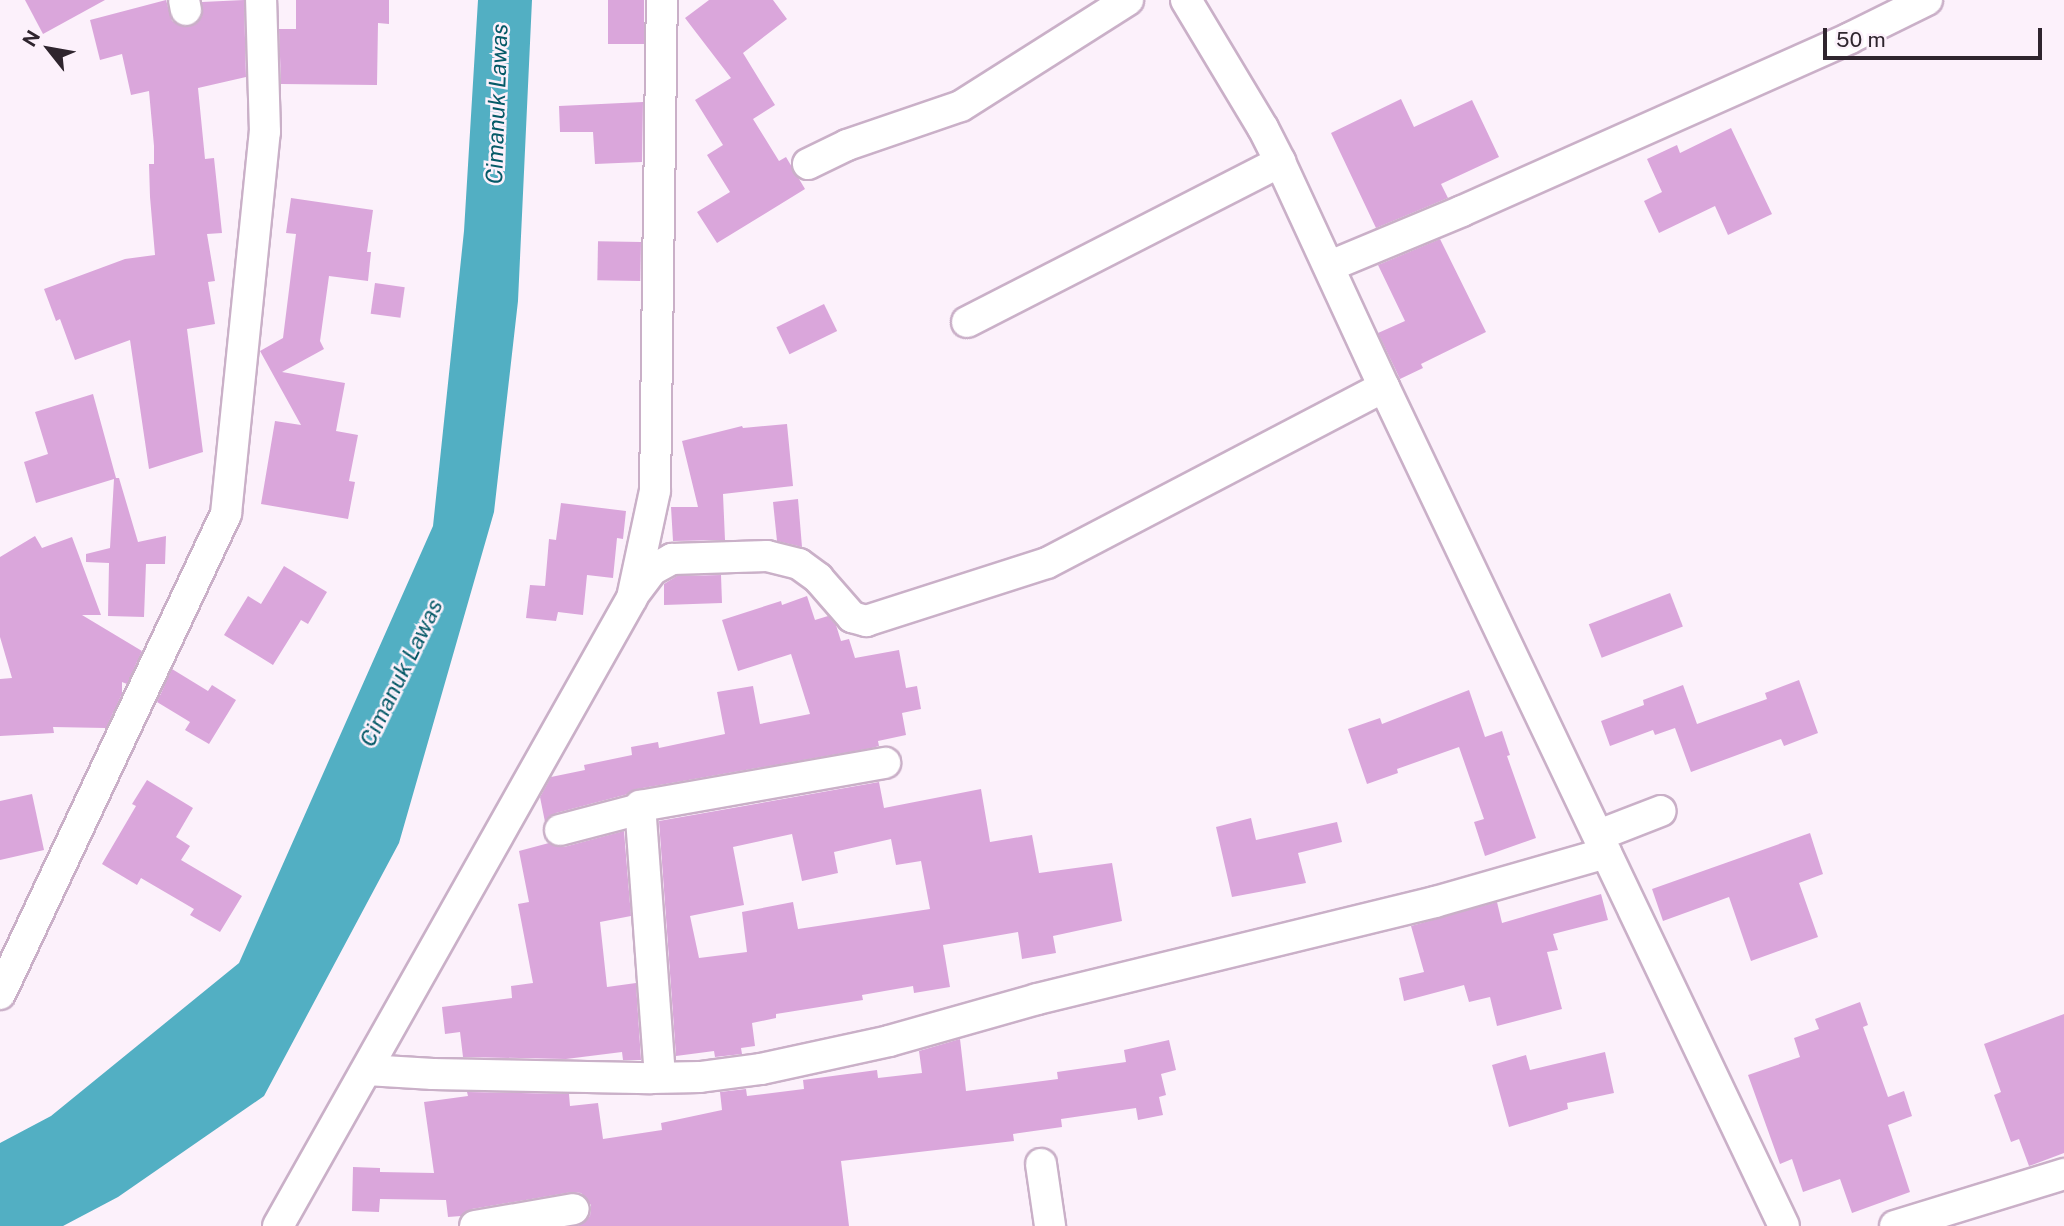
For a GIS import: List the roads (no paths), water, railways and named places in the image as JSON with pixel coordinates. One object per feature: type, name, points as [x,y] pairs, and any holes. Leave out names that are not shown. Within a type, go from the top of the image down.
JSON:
[{"type":"street","points":[[0,994],[226,514],[265,132],[261,0]]},
{"type":"street","points":[[808,164],[846,145],[961,106],[1128,0]]},
{"type":"street","points":[[1186,0],[1264,128],[1384,387],[1784,1226]]},
{"type":"street","points":[[1330,266],[1487,200],[1850,38],[1927,0]]},
{"type":"street","points":[[632,598],[655,491],[668,4]]},
{"type":"street","points":[[967,322],[1280,162]]},
{"type":"street","points":[[278,1226],[632,598],[652,569],[672,559],[767,556],[799,564],[818,578],[852,617],[866,621],[1047,564],[1384,387]]},
{"type":"street","points":[[560,830],[640,809],[648,803],[885,763]]},
{"type":"street","points":[[640,809],[660,1077]]},
{"type":"street","points":[[367,1070],[433,1074],[700,1077],[761,1069],[889,1041],[1037,999],[1435,902],[1602,844],[1661,811]]},
{"type":"street","points":[[1041,1164],[1050,1226]]},
{"type":"street","points":[[1895,1226],[2064,1174]]},
{"type":"street","points":[[475,1226],[574,1209]]},
{"type":"water","name":"Cimanuk Lawas","points":[[478,0],[532,0],[518,301],[494,512],[399,843],[264,1096],[118,1197],[63,1226],[0,1226],[0,1143],[51,1116],[239,963],[433,526],[464,231]]}]
